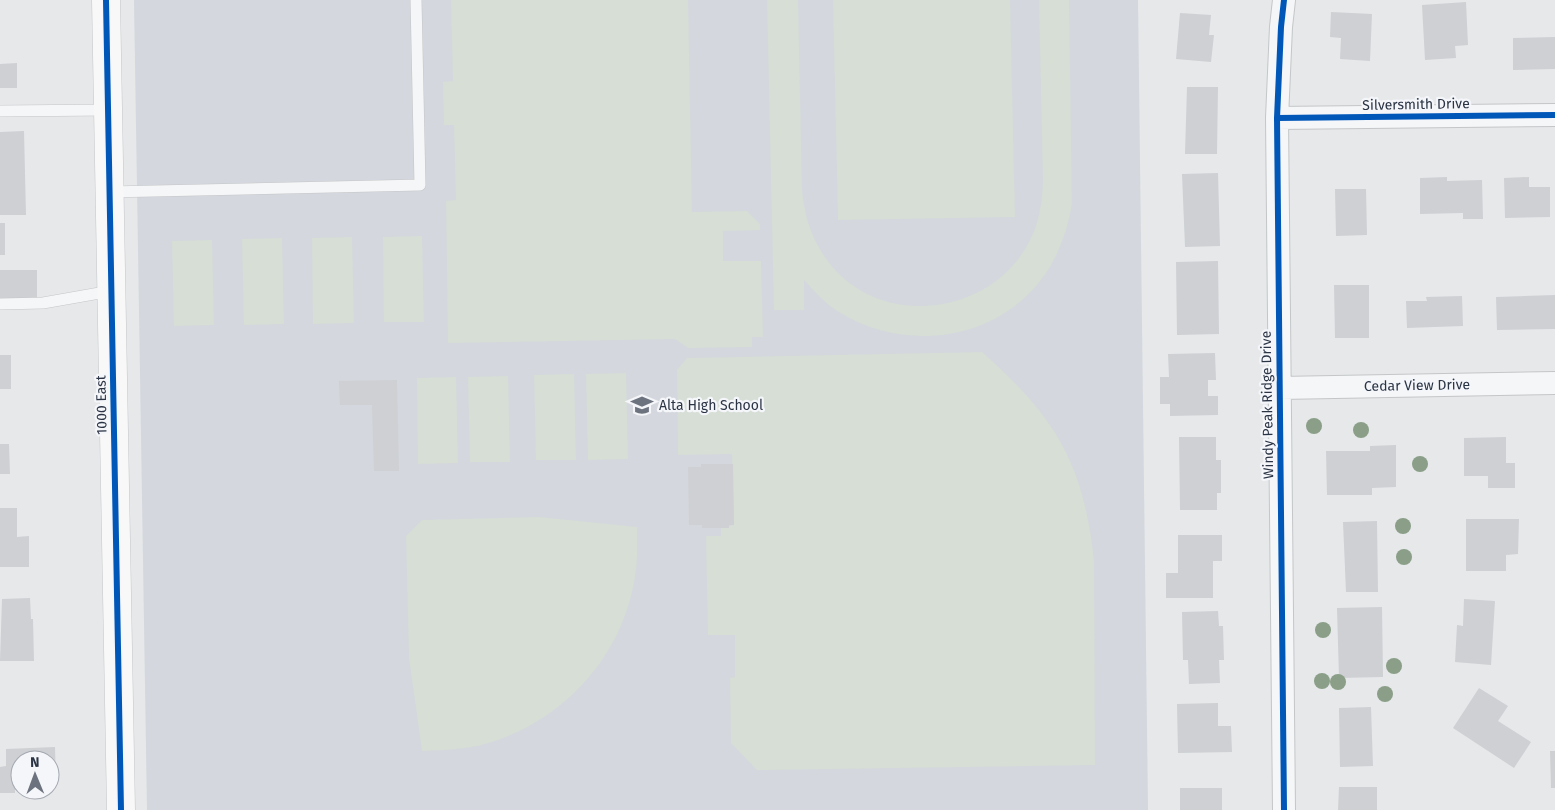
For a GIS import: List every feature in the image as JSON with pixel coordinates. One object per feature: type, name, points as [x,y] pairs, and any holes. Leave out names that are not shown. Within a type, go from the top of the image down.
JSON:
[{"type":"street","name":"1000 East","points":[[106,0],[121,810]]},
{"type":"street","name":"Windy Peak Ridge Drive","points":[[1284,0],[1277,118],[1284,810]]},
{"type":"street","name":"Silversmith Drive","points":[[1277,118],[1555,115]]},
{"type":"street","name":"Cedar View Drive","points":[[1280,388],[1555,383]]},
{"type":"lane","points":[[109,192],[420,185],[416,0]]},
{"type":"lane","points":[[0,111],[108,110]]},
{"type":"lane","points":[[0,304],[43,303],[111,291]]},
{"type":"shaded area","name":"Alta High School","points":[[134,0],[1138,0],[1148,810],[147,810]]},
{"type":"shaded area","points":[[451,0],[688,0],[692,212],[747,211],[760,224],[760,230],[723,231],[723,261],[761,261],[763,337],[752,337],[752,347],[688,348],[675,339],[448,343],[446,201],[456,200],[454,125],[444,125],[443,82],[453,81]]},
{"type":"shaded area","points":[[767,0],[798,0],[802,189],[804,208],[817,243],[827,260],[849,282],[875,297],[903,305],[932,305],[961,299],[988,286],[1011,267],[1029,242],[1039,213],[1043,183],[1039,0],[1069,0],[1072,204],[1069,220],[1051,265],[1032,290],[1009,310],[983,324],[954,333],[924,336],[894,333],[865,325],[837,311],[823,300],[804,280],[804,310],[774,310]]},
{"type":"shaded area","points":[[833,0],[1010,0],[1015,217],[838,220]]},
{"type":"shaded area","points":[[422,236],[424,322],[384,322],[383,237]]},
{"type":"shaded area","points":[[352,237],[354,323],[313,324],[312,238]]},
{"type":"shaded area","points":[[282,238],[284,324],[244,325],[242,239]]},
{"type":"shaded area","points":[[212,240],[214,325],[174,326],[172,241]]},
{"type":"shaded area","points":[[982,352],[1029,398],[1047,420],[1073,468],[1082,495],[1094,560],[1095,765],[757,770],[731,743],[730,678],[735,677],[735,635],[708,635],[706,536],[721,536],[721,528],[734,525],[732,454],[678,455],[677,370],[687,358]]},
{"type":"shaded area","points":[[626,373],[628,459],[588,460],[586,374]]},
{"type":"shaded area","points":[[574,374],[576,460],[536,460],[534,375]]},
{"type":"shaded area","points":[[508,376],[510,462],[470,462],[468,377]]},
{"type":"shaded area","points":[[456,377],[458,463],[418,464],[417,378]]},
{"type":"shaded area","points":[[539,517],[637,527],[635,576],[629,604],[619,630],[606,655],[589,677],[570,697],[548,715],[524,729],[489,743],[460,749],[422,751],[409,658],[406,536],[422,520]]},
{"type":"building","points":[[1466,2],[1468,45],[1455,46],[1456,58],[1425,60],[1422,5]]},
{"type":"building","points":[[1331,12],[1372,14],[1370,61],[1340,59],[1341,38],[1330,37]]},
{"type":"building","points":[[1180,13],[1211,15],[1209,35],[1214,35],[1211,62],[1176,59]]},
{"type":"building","points":[[1555,37],[1555,69],[1513,70],[1513,38]]},
{"type":"building","points":[[17,63],[17,88],[0,88],[0,64]]},
{"type":"building","points":[[1187,87],[1218,87],[1217,154],[1185,154]]},
{"type":"building","points":[[24,131],[26,215],[0,215],[0,132]]},
{"type":"building","points":[[1218,173],[1220,246],[1185,247],[1182,174]]},
{"type":"building","points":[[1447,177],[1447,181],[1482,180],[1483,219],[1463,219],[1463,213],[1420,214],[1420,178]]},
{"type":"building","points":[[1529,177],[1529,187],[1550,187],[1550,217],[1505,218],[1504,178]]},
{"type":"building","points":[[1335,189],[1366,189],[1367,235],[1336,236]]},
{"type":"building","points":[[0,223],[5,223],[5,255],[0,255]]},
{"type":"building","points":[[1218,261],[1219,334],[1177,335],[1176,262]]},
{"type":"building","points":[[0,270],[37,270],[37,300],[0,301]]},
{"type":"building","points":[[1334,285],[1369,285],[1369,338],[1335,338]]},
{"type":"building","points":[[1555,295],[1555,329],[1497,330],[1496,297]]},
{"type":"building","points":[[1462,296],[1463,326],[1407,328],[1406,301],[1427,301],[1426,297]]},
{"type":"building","points":[[1215,353],[1216,380],[1208,380],[1208,396],[1218,396],[1218,415],[1170,416],[1170,404],[1160,404],[1160,377],[1169,377],[1168,354]]},
{"type":"building","points":[[0,355],[11,355],[11,389],[0,389]]},
{"type":"building","points":[[397,380],[399,471],[374,471],[372,405],[340,405],[339,381]]},
{"type":"building","points":[[1179,437],[1216,437],[1216,460],[1221,460],[1221,493],[1217,493],[1217,510],[1180,510]]},
{"type":"building","points":[[1506,437],[1506,463],[1515,463],[1515,488],[1488,488],[1488,476],[1464,476],[1464,438]]},
{"type":"building","points":[[0,444],[9,444],[10,474],[0,474]]},
{"type":"building","points":[[1396,445],[1396,487],[1372,488],[1372,495],[1327,495],[1326,451],[1370,451],[1370,446]]},
{"type":"building","points":[[701,464],[733,464],[734,525],[729,525],[729,528],[702,528],[702,525],[689,525],[688,467],[701,467]]},
{"type":"building","points":[[0,508],[17,508],[17,537],[29,536],[29,567],[0,567]]},
{"type":"building","points":[[1466,519],[1519,519],[1518,554],[1506,555],[1506,571],[1466,571]]},
{"type":"building","points":[[1377,521],[1378,592],[1346,592],[1343,522]]},
{"type":"building","points":[[1178,535],[1222,535],[1222,561],[1213,561],[1213,598],[1166,598],[1166,573],[1178,573]]},
{"type":"building","points":[[30,598],[31,619],[33,619],[34,661],[0,661],[2,599]]},
{"type":"building","points":[[1464,599],[1495,601],[1491,665],[1455,662],[1457,625],[1463,626]]},
{"type":"building","points":[[1382,607],[1383,677],[1339,678],[1337,608]]},
{"type":"building","points":[[1218,611],[1219,626],[1223,626],[1224,660],[1219,660],[1220,683],[1189,684],[1188,660],[1183,660],[1182,612]]},
{"type":"building","points":[[1479,688],[1508,706],[1498,721],[1531,742],[1514,768],[1453,728]]},
{"type":"building","points":[[1218,703],[1218,726],[1231,726],[1232,752],[1178,753],[1177,704]]},
{"type":"building","points":[[1371,707],[1373,766],[1340,767],[1339,708]]},
{"type":"building","points":[[55,747],[55,750],[10,750],[10,793],[0,793],[0,767],[6,766],[6,749]]},
{"type":"building","points":[[1550,751],[1555,751],[1555,788],[1551,788]]},
{"type":"building","points":[[1339,787],[1377,787],[1377,810],[1338,810]]},
{"type":"building","points":[[1180,788],[1222,788],[1222,810],[1180,810]]},
{"type":"cycle path","points":[[106,0],[121,810]]},
{"type":"cycle path","points":[[1284,0],[1277,118],[1284,810]]},
{"type":"cycle path","points":[[1277,118],[1555,115]]},
{"type":"place","name":"Alta High School","points":[[642,405]]}]
